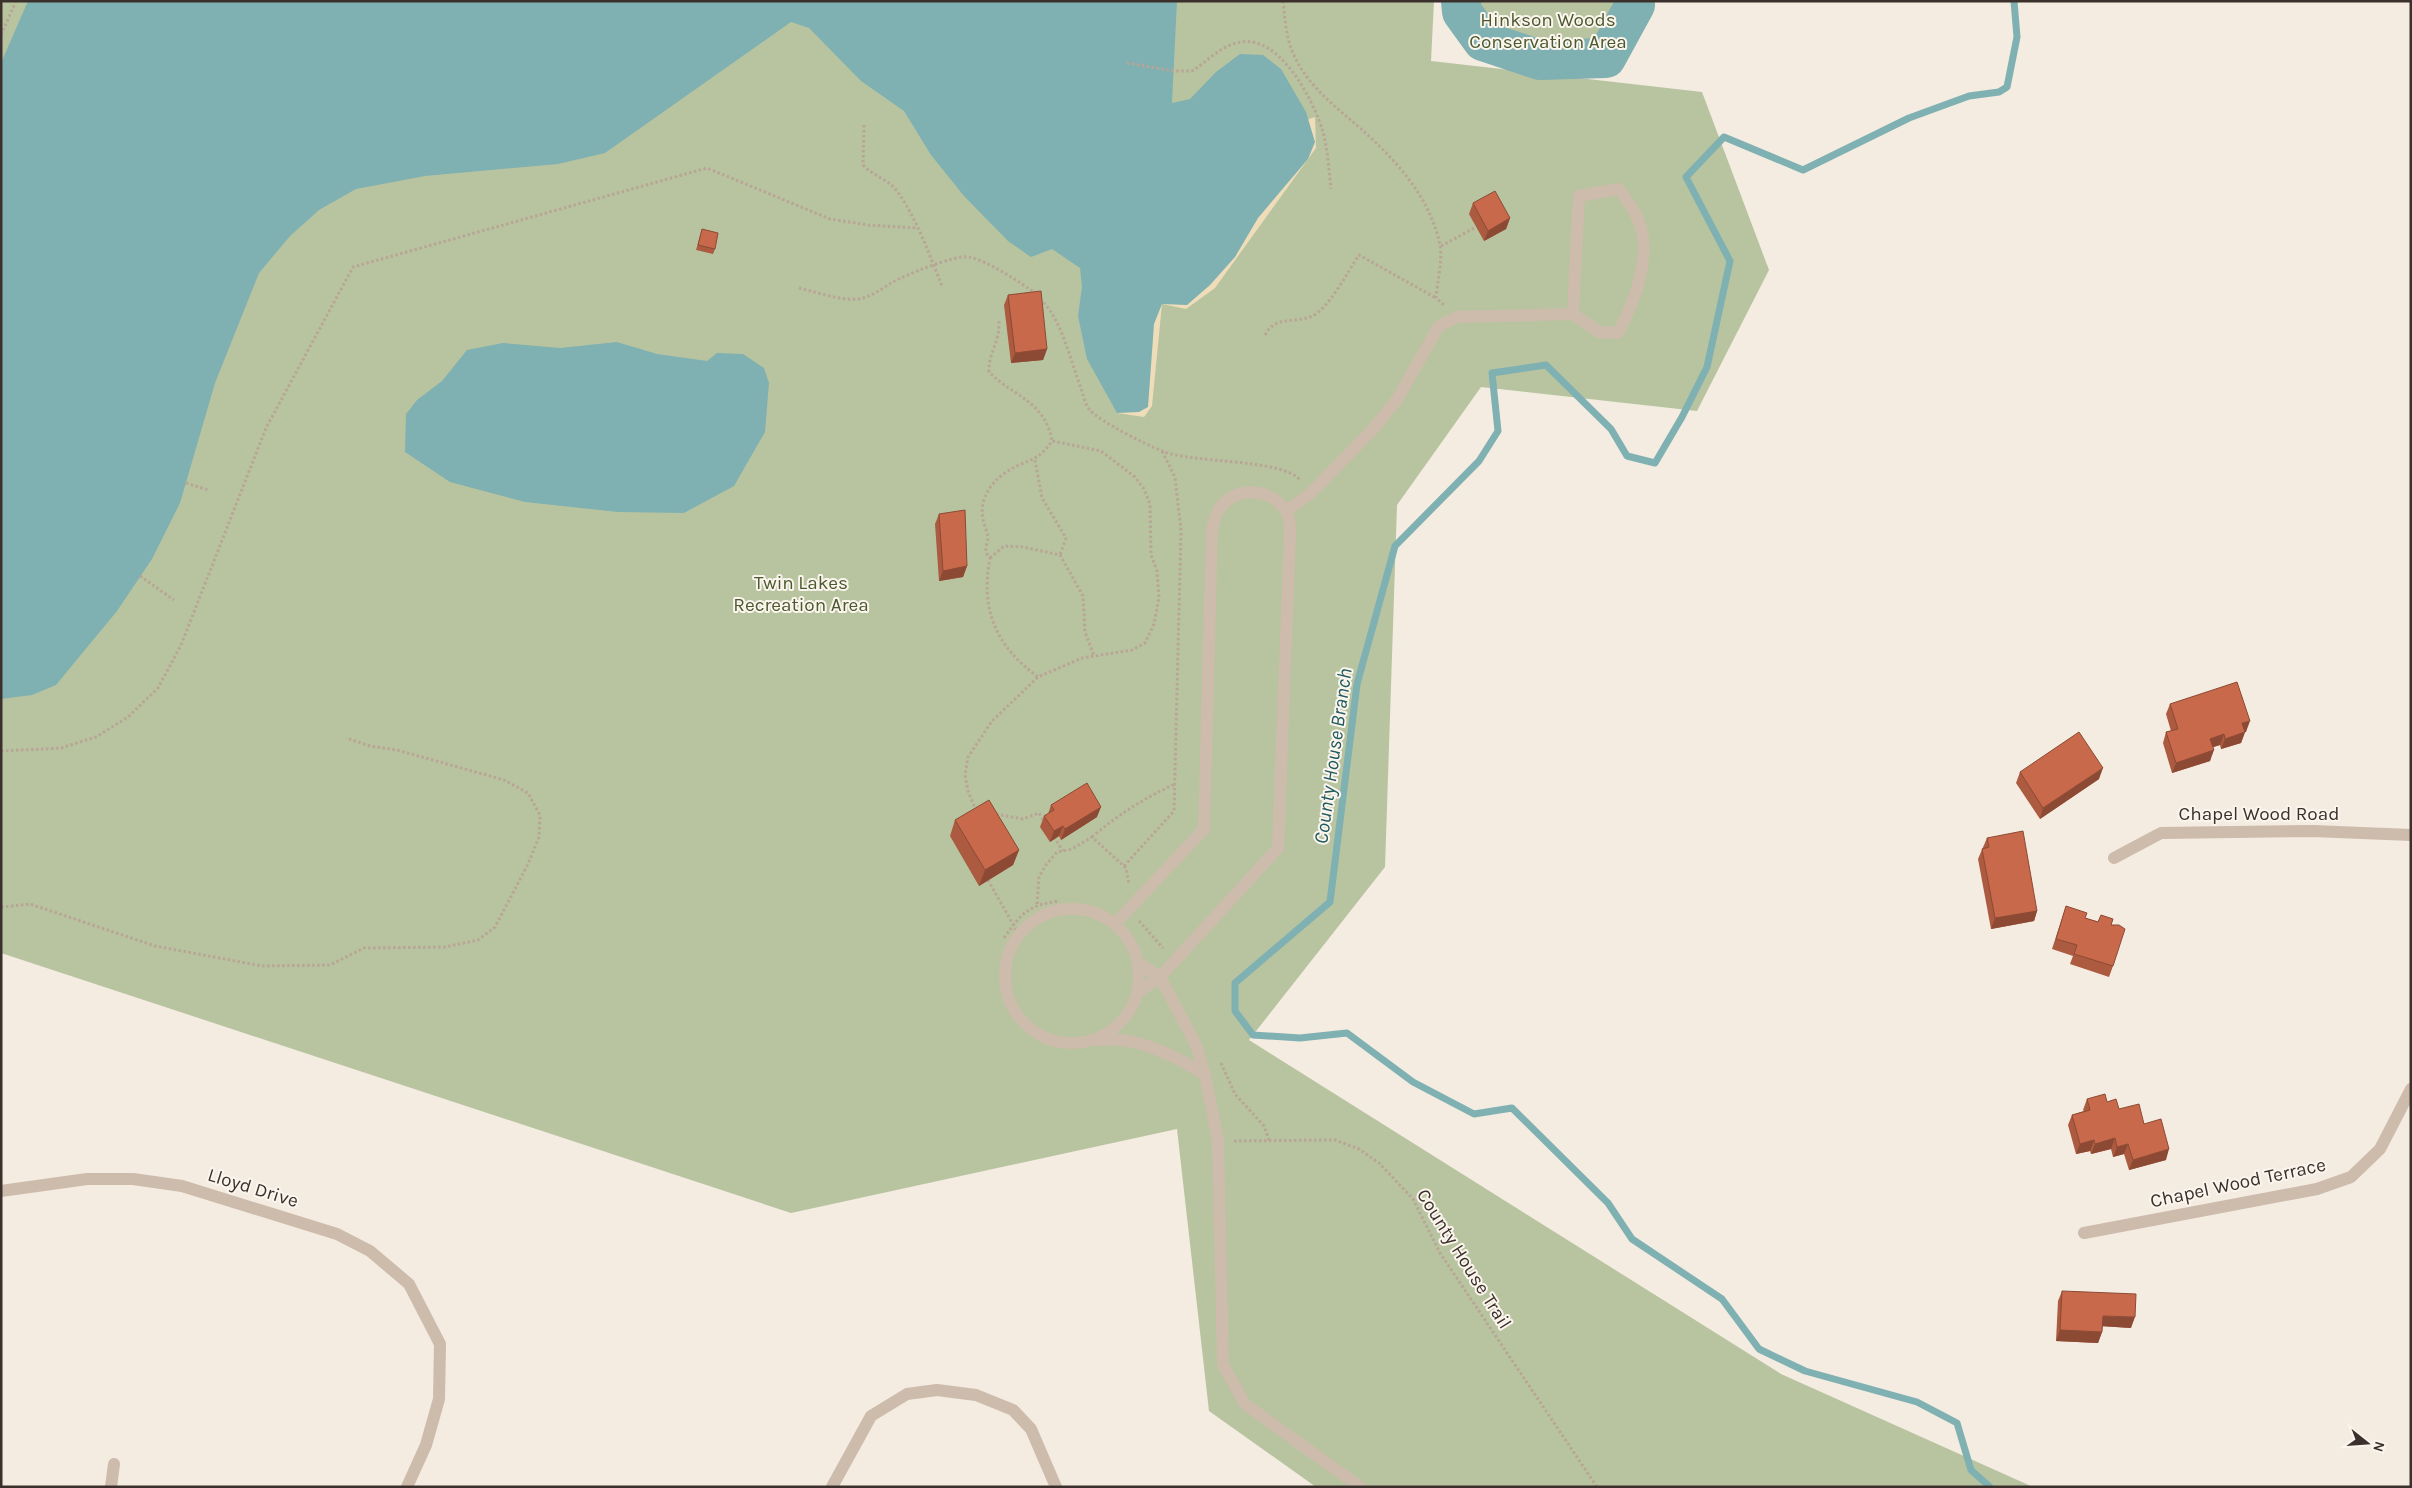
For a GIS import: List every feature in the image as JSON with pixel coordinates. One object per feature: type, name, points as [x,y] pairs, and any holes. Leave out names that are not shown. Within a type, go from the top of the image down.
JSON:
[{"type":"street","points":[[1286,512],[1311,493],[1374,428],[1398,398],[1439,326],[1457,317],[1573,314],[1600,332],[1618,333],[1630,309],[1641,264],[1643,236],[1635,211],[1620,189],[1579,196],[1573,314]]},
{"type":"street","points":[[1115,924],[1204,829],[1212,529],[1218,511],[1225,502],[1236,495],[1253,492],[1272,498],[1286,512],[1290,520],[1278,848],[1160,978],[1138,992]]},
{"type":"street","name":"Chapel Wood Road","points":[[2114,858],[2161,833],[2313,831],[2411,835]]},
{"type":"street","points":[[1093,1041],[1113,1030],[1128,1013],[1138,992],[1138,964],[1130,942],[1115,924],[1096,914],[1076,909],[1054,912],[1016,930],[1005,975],[1008,996],[1017,1015],[1032,1030],[1051,1040],[1072,1044],[1122,1040],[1130,1042],[1186,1062],[1205,1075]]},
{"type":"street","points":[[1138,964],[1160,978],[1196,1045],[1205,1075],[1218,1141],[1223,1365],[1245,1404],[1360,1487]]},
{"type":"street","name":"Chapel Wood Terrace","points":[[2084,1233],[2318,1189],[2351,1177],[2380,1149],[2411,1089]]},
{"type":"street","name":"Lloyd Drive","points":[[1,1191],[87,1179],[132,1179],[182,1186],[336,1234],[370,1250],[409,1284],[440,1344],[439,1399],[426,1445],[407,1487]]},
{"type":"street","points":[[832,1487],[871,1416],[907,1394],[937,1390],[976,1395],[1013,1410],[1031,1429],[1056,1487]]},
{"type":"street","points":[[111,1487],[114,1464]]},
{"type":"path","points":[[1,35],[16,1]]},
{"type":"path","points":[[1282,1],[1286,29],[1293,53],[1305,75],[1322,96],[1362,129],[1404,171],[1426,204],[1441,246],[1436,298]]},
{"type":"path","points":[[1128,63],[1174,71],[1192,71],[1212,55],[1232,44],[1250,41],[1273,50],[1302,85],[1314,110],[1323,132],[1331,189]]},
{"type":"path","points":[[864,125],[863,165],[897,191],[942,286]]},
{"type":"path","points":[[1,751],[61,748],[96,737],[128,717],[158,688],[181,646],[266,428],[353,267],[707,168],[830,219],[868,226],[916,228]]},
{"type":"path","points":[[1441,246],[1476,227]]},
{"type":"path","points":[[1265,335],[1269,328],[1278,321],[1310,317],[1321,310],[1358,254],[1436,298],[1457,317]]},
{"type":"path","points":[[799,288],[842,298],[859,299],[875,293],[893,282],[955,257],[969,256],[1005,274],[1034,293],[1050,308],[1088,409],[1112,426],[1161,451],[1178,456],[1274,468],[1297,475],[1311,493]]},
{"type":"path","points":[[999,321],[1000,331],[996,347],[990,356],[989,372],[1039,410],[1050,427],[1052,441],[1035,460],[1004,472],[985,495],[982,518],[988,540],[986,552],[990,558],[987,583],[990,617],[1010,652],[1038,677]]},
{"type":"path","points":[[984,810],[975,808],[968,791],[965,775],[968,757],[992,721],[1038,677],[1054,668],[1094,656],[1132,650],[1145,643],[1154,624],[1159,597],[1157,571],[1151,555],[1150,504],[1144,488],[1135,477],[1101,451],[1052,441]]},
{"type":"path","points":[[1092,837],[1125,867],[1174,811],[1181,531],[1175,477],[1161,451]]},
{"type":"path","points":[[1035,460],[1042,498],[1066,538],[1060,555]]},
{"type":"path","points":[[186,483],[208,490]]},
{"type":"path","points":[[990,558],[1004,546],[1023,547],[1060,555],[1083,596],[1085,632],[1094,656]]},
{"type":"path","points":[[140,576],[174,600]]},
{"type":"path","points":[[1,907],[30,904],[155,946],[262,966],[330,965],[364,948],[445,948],[478,940],[495,927],[528,864],[538,837],[540,815],[528,793],[504,780],[397,750],[370,746],[346,738]]},
{"type":"path","points":[[1004,938],[1016,930],[1037,904],[1039,877],[1045,866],[1057,852],[1072,849],[1092,837],[1118,815],[1151,794],[1175,784]]},
{"type":"path","points":[[993,813],[1023,819],[1039,814],[1048,826]]},
{"type":"path","points":[[1053,835],[1063,851]]},
{"type":"path","points":[[988,880],[1016,930]]},
{"type":"path","points":[[1037,904],[1060,901]]},
{"type":"path","name":"County House Trail","points":[[1218,1141],[1335,1140],[1359,1149],[1379,1163],[1413,1199],[1440,1253],[1597,1487]]},
{"type":"green space","name":"Twin Lakes Recreation Area","points":[[1,1],[1434,1],[1431,61],[1702,92],[1769,270],[1697,411],[1481,387],[1397,505],[1385,867],[1249,1040],[1781,1374],[2033,1487],[1316,1487],[1209,1411],[1177,1129],[791,1213],[1,953]]},
{"type":"green space","name":"Hinkson Woods Conservation Area","points":[[1461,1],[1633,1],[1635,5],[1606,58],[1540,60],[1483,41],[1462,12]]},
{"type":"sand","points":[[1315,117],[1316,148],[1215,288],[1186,309],[1162,304],[1152,406],[1144,417],[1117,413],[1140,397],[1136,288],[1293,125]]},
{"type":"water","points":[[28,1],[1177,1],[1172,103],[1190,99],[1216,72],[1240,54],[1263,55],[1281,69],[1306,112],[1315,142],[1308,159],[1258,218],[1235,257],[1210,285],[1187,305],[1162,304],[1154,324],[1148,407],[1139,412],[1117,413],[1087,359],[1078,316],[1082,287],[1080,268],[1052,249],[1031,257],[1008,241],[964,196],[931,155],[904,111],[861,81],[809,28],[791,22],[605,153],[558,164],[425,176],[356,189],[319,210],[290,236],[259,273],[215,383],[180,503],[152,559],[117,611],[56,685],[32,695],[1,699],[1,63]]},
{"type":"water","points":[[617,342],[657,354],[707,361],[717,353],[743,354],[764,368],[769,383],[765,432],[734,486],[684,513],[618,512],[525,502],[450,482],[405,452],[406,414],[417,400],[442,381],[467,350],[503,343],[560,348]]},
{"type":"building","points":[[1495,191],[1510,218],[1488,231],[1473,203]]},
{"type":"building","points":[[702,229],[718,233],[715,249],[698,245]]},
{"type":"building","points":[[1041,291],[1047,349],[1015,353],[1008,295]]},
{"type":"building","points":[[965,510],[967,566],[943,571],[939,514]]},
{"type":"building","points":[[2237,682],[2250,721],[2242,723],[2245,732],[2225,739],[2224,734],[2210,739],[2214,750],[2176,763],[2166,732],[2178,729],[2170,704]]},
{"type":"building","points":[[2079,732],[2103,768],[2043,808],[2020,772]]},
{"type":"building","points":[[1087,783],[1101,807],[1065,829],[1063,826],[1054,831],[1044,816],[1054,810],[1051,805]]},
{"type":"building","points":[[989,800],[1019,850],[985,870],[955,820]]},
{"type":"building","points":[[2023,831],[2037,911],[1995,918],[1982,849],[1989,847],[1987,838]]},
{"type":"building","points":[[2066,906],[2087,913],[2085,918],[2098,922],[2101,915],[2113,919],[2111,925],[2119,925],[2125,929],[2113,966],[2074,954],[2077,945],[2056,939]]},
{"type":"building","points":[[2105,1094],[2107,1102],[2116,1099],[2119,1109],[2139,1104],[2144,1124],[2161,1119],[2169,1149],[2133,1160],[2128,1144],[2117,1147],[2115,1138],[2095,1144],[2094,1140],[2080,1144],[2072,1115],[2090,1110],[2087,1099]]},
{"type":"building","points":[[2062,1291],[2136,1294],[2135,1317],[2103,1316],[2102,1332],[2060,1330]]},
{"type":"waterway","points":[[1461,1],[1462,12],[1483,41],[1540,60],[1606,58],[1635,5],[1634,1]]},
{"type":"waterway","name":"County House Branch","points":[[1990,1487],[1971,1470],[1957,1423],[1917,1402],[1805,1371],[1759,1349],[1722,1299],[1632,1239],[1608,1203],[1512,1108],[1474,1114],[1413,1082],[1347,1033],[1300,1038],[1253,1035],[1235,1011],[1235,983],[1330,902],[1357,684],[1395,546],[1479,461],[1498,431],[1492,373],[1546,365],[1611,429],[1627,456],[1655,463],[1682,417],[1707,367],[1730,261],[1686,177],[1724,137],[1803,170],[1909,118],[1969,96],[1999,92],[2007,87],[2017,37],[2014,1]]}]
